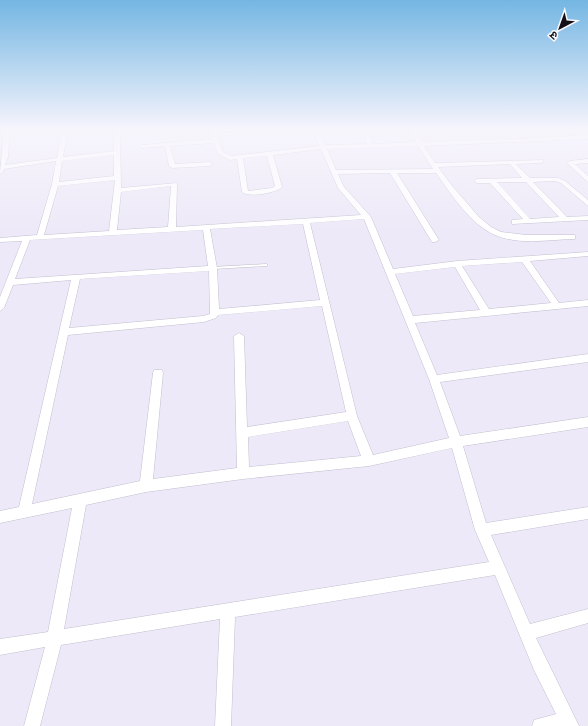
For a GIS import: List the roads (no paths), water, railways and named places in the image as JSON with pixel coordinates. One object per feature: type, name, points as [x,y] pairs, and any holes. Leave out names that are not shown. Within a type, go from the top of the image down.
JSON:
[{"type":"street","points":[[1,170],[34,164]]},
{"type":"street","points":[[40,237],[59,164]]},
{"type":"street","points":[[112,232],[118,190],[117,164]]},
{"type":"street","points":[[172,164],[172,166],[210,164]]},
{"type":"street","points":[[241,164],[245,192],[248,193],[274,190],[279,187],[272,164]]},
{"type":"street","points":[[330,164],[341,188],[367,217],[434,379],[456,442],[482,530],[526,632],[569,723],[540,726]]},
{"type":"street","points":[[431,164],[490,231],[506,236],[572,238]]},
{"type":"street","points":[[334,172],[392,171],[498,164]]},
{"type":"street","points":[[513,164],[565,219]]},
{"type":"street","points":[[571,164],[588,180]]},
{"type":"street","points":[[392,171],[435,240]]},
{"type":"street","points":[[55,184],[117,178]]},
{"type":"street","points":[[477,181],[528,179],[559,180],[588,204]]},
{"type":"street","points":[[492,181],[528,221]]},
{"type":"street","points":[[118,190],[175,184],[172,228]]},
{"type":"street","points":[[0,240],[172,228],[206,228],[367,217]]},
{"type":"street","points":[[515,222],[588,218]]},
{"type":"street","points":[[306,221],[324,303],[352,416],[369,461]]},
{"type":"street","points":[[63,332],[204,319],[214,316],[213,268],[206,228]]},
{"type":"street","points":[[0,308],[27,238]]},
{"type":"street","points":[[389,272],[457,264],[588,254]]},
{"type":"street","points":[[524,259],[557,306]]},
{"type":"street","points":[[457,264],[486,312]]},
{"type":"street","points":[[11,282],[76,276],[213,268]]},
{"type":"street","points":[[24,513],[76,276]]},
{"type":"street","points":[[215,312],[324,303]]},
{"type":"street","points":[[409,320],[588,303]]},
{"type":"street","points":[[239,336],[243,473]]},
{"type":"street","points":[[434,379],[588,358]]},
{"type":"street","points":[[146,486],[158,373]]},
{"type":"street","points":[[242,432],[352,416]]},
{"type":"street","points":[[0,517],[146,486],[243,473],[369,461],[456,442],[588,422]]},
{"type":"street","points":[[32,726],[55,637],[80,501]]},
{"type":"street","points":[[482,530],[588,513]]},
{"type":"street","points":[[0,647],[55,637],[498,568]]},
{"type":"street","points":[[223,726],[228,610]]},
{"type":"street","points":[[526,632],[588,616]]},
{"type":"lane","points":[[213,268],[266,265]]}]
